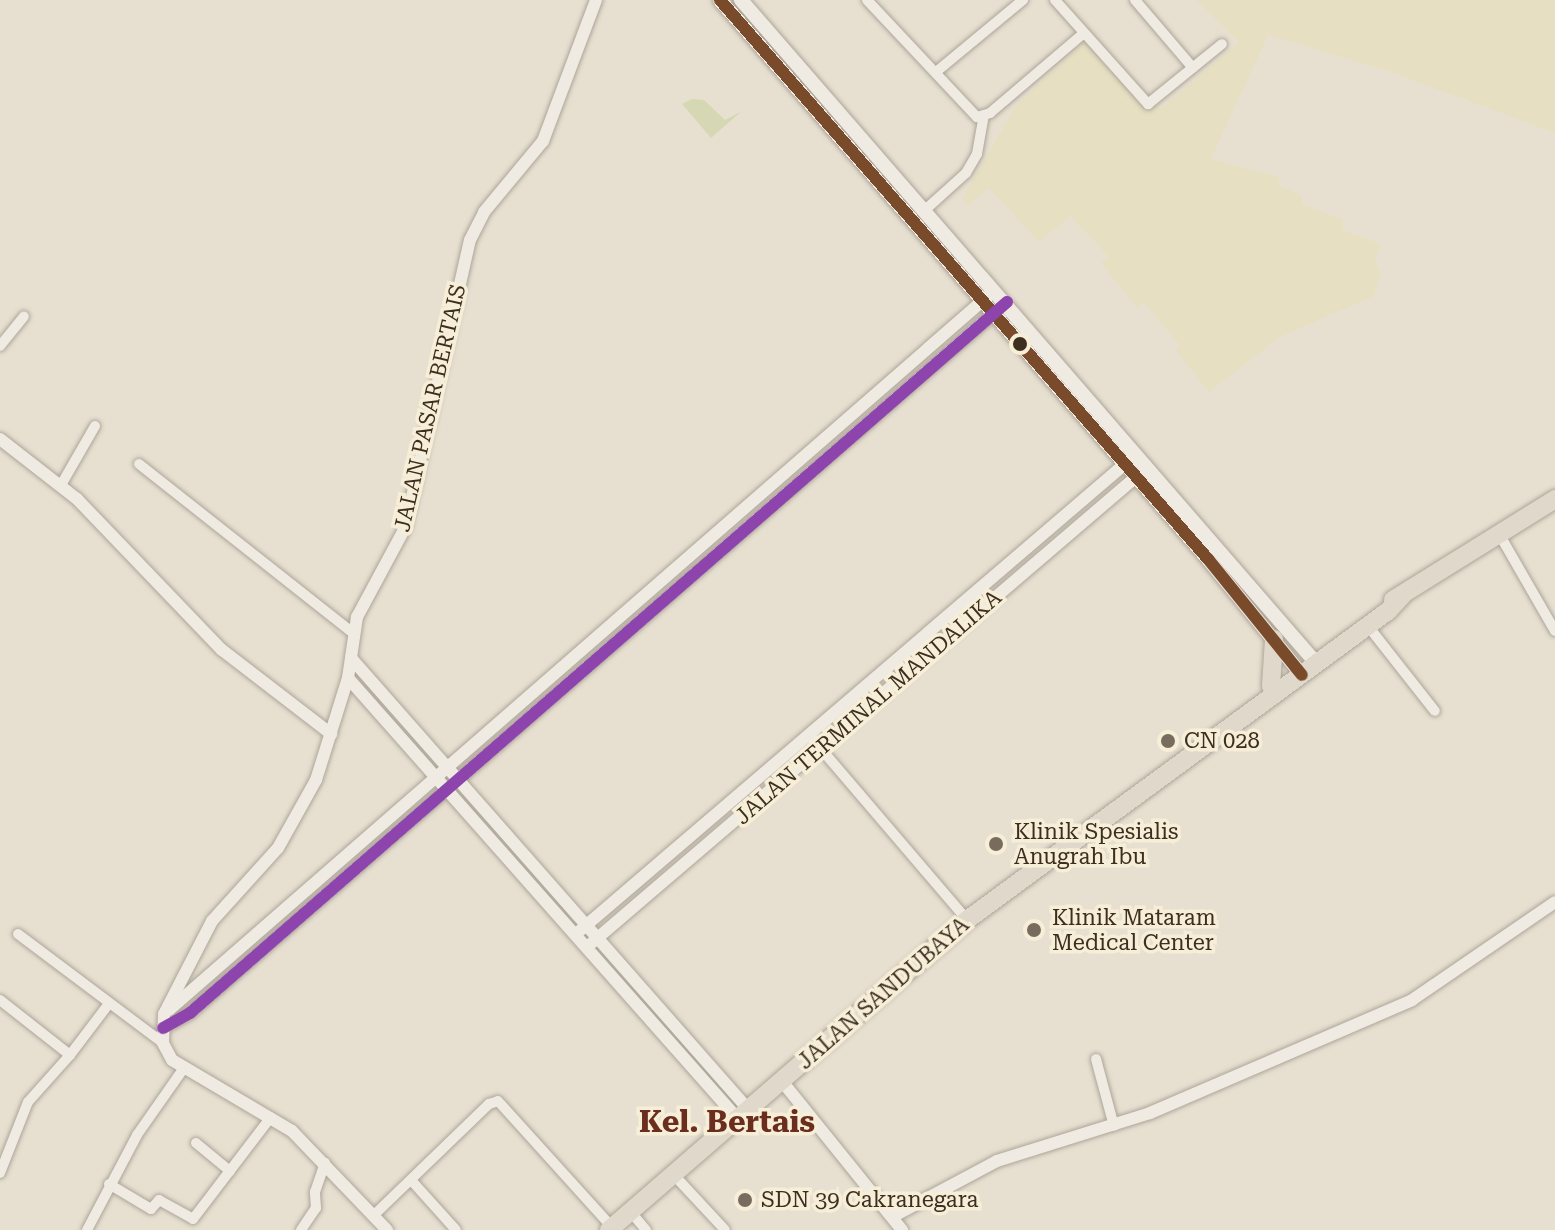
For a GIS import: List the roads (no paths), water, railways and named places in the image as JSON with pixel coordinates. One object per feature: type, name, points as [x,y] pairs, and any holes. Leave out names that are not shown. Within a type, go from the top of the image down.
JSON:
[{"type":"highway","name":"JALAN SANDUBAYA","points":[[610,1228],[967,920],[1402,596],[1497,530],[1555,499]]},
{"type":"highway","name":"JALAN SANDUBAYA","points":[[1168,769],[1182,752],[1271,686],[1368,626],[1402,596]]},
{"type":"highway","points":[[1271,686],[1274,639]]},
{"type":"main road","points":[[720,0],[925,210],[1007,302],[1131,458],[1307,666]]},
{"type":"main road","points":[[741,0],[798,79],[994,313],[1131,458]]},
{"type":"main road","points":[[1143,472],[1274,639],[1307,666]]},
{"type":"street","name":"JALAN PASAR BERTAIS","points":[[163,1043],[164,1014],[212,921],[266,864],[296,822],[331,734],[348,678],[353,633],[361,607],[405,528],[470,240],[484,212],[543,141],[596,0]]},
{"type":"street","points":[[936,72],[1023,0]]},
{"type":"street","points":[[1055,0],[1148,104],[1222,44]]},
{"type":"street","points":[[1135,0],[1193,68]]},
{"type":"street","points":[[872,2],[970,113],[984,116]]},
{"type":"street","points":[[925,210],[966,173],[977,154],[984,116],[1084,33]]},
{"type":"street","points":[[164,1014],[436,773],[995,289]]},
{"type":"street","points":[[163,1028],[190,1013],[446,786],[1007,302]]},
{"type":"street","points":[[0,346],[24,316]]},
{"type":"street","points":[[61,485],[95,426]]},
{"type":"street","points":[[0,439],[61,485],[222,650],[331,734]]},
{"type":"street","points":[[581,930],[1131,458]]},
{"type":"street","points":[[139,464],[353,633]]},
{"type":"street","name":"JALAN TERMINAL MANDALIKA","points":[[592,944],[1143,472]]},
{"type":"street","points":[[1497,530],[1555,631]]},
{"type":"street","points":[[1368,626],[1435,711]]},
{"type":"street","points":[[351,658],[459,775],[592,944],[742,1114]]},
{"type":"street","points":[[348,678],[581,930]]},
{"type":"street","points":[[810,736],[967,920]]},
{"type":"street","points":[[345,855],[355,867]]},
{"type":"street","points":[[892,1217],[997,1161],[1114,1126],[1412,1000],[1555,902]]},
{"type":"street","points":[[18,934],[108,1005],[163,1043],[169,1056],[184,1068],[271,1117],[325,1163],[387,1230]]},
{"type":"street","points":[[0,1000],[70,1055]]},
{"type":"street","points":[[0,1173],[28,1102],[70,1055],[108,1005]]},
{"type":"street","points":[[1096,1059],[1114,1126]]},
{"type":"street","points":[[87,1230],[109,1184],[184,1068]]},
{"type":"street","points":[[781,1080],[902,1230]]},
{"type":"street","points":[[374,1215],[489,1104],[498,1101],[610,1228]]},
{"type":"street","points":[[109,1184],[151,1209],[159,1200],[193,1219],[271,1117]]},
{"type":"street","points":[[196,1143],[230,1171]]},
{"type":"street","points":[[301,1230],[316,1208],[315,1192],[325,1163]]},
{"type":"street","points":[[673,1174],[725,1230]]},
{"type":"street","points":[[411,1180],[456,1230]]},
{"type":"street","points":[[630,1211],[646,1230]]},
{"type":"place","name":"CN 028","points":[[1168,741]]},
{"type":"place","name":"Klinik Spesialis Anugrah Ibu","points":[[996,844]]},
{"type":"place","name":"Klinik Mataram Medical Center","points":[[1034,930]]},
{"type":"place","name":"SDN 39 Cakranegara","points":[[745,1200]]},
{"type":"district","name":"Kel. Bertais","points":[[727,1122]]}]
